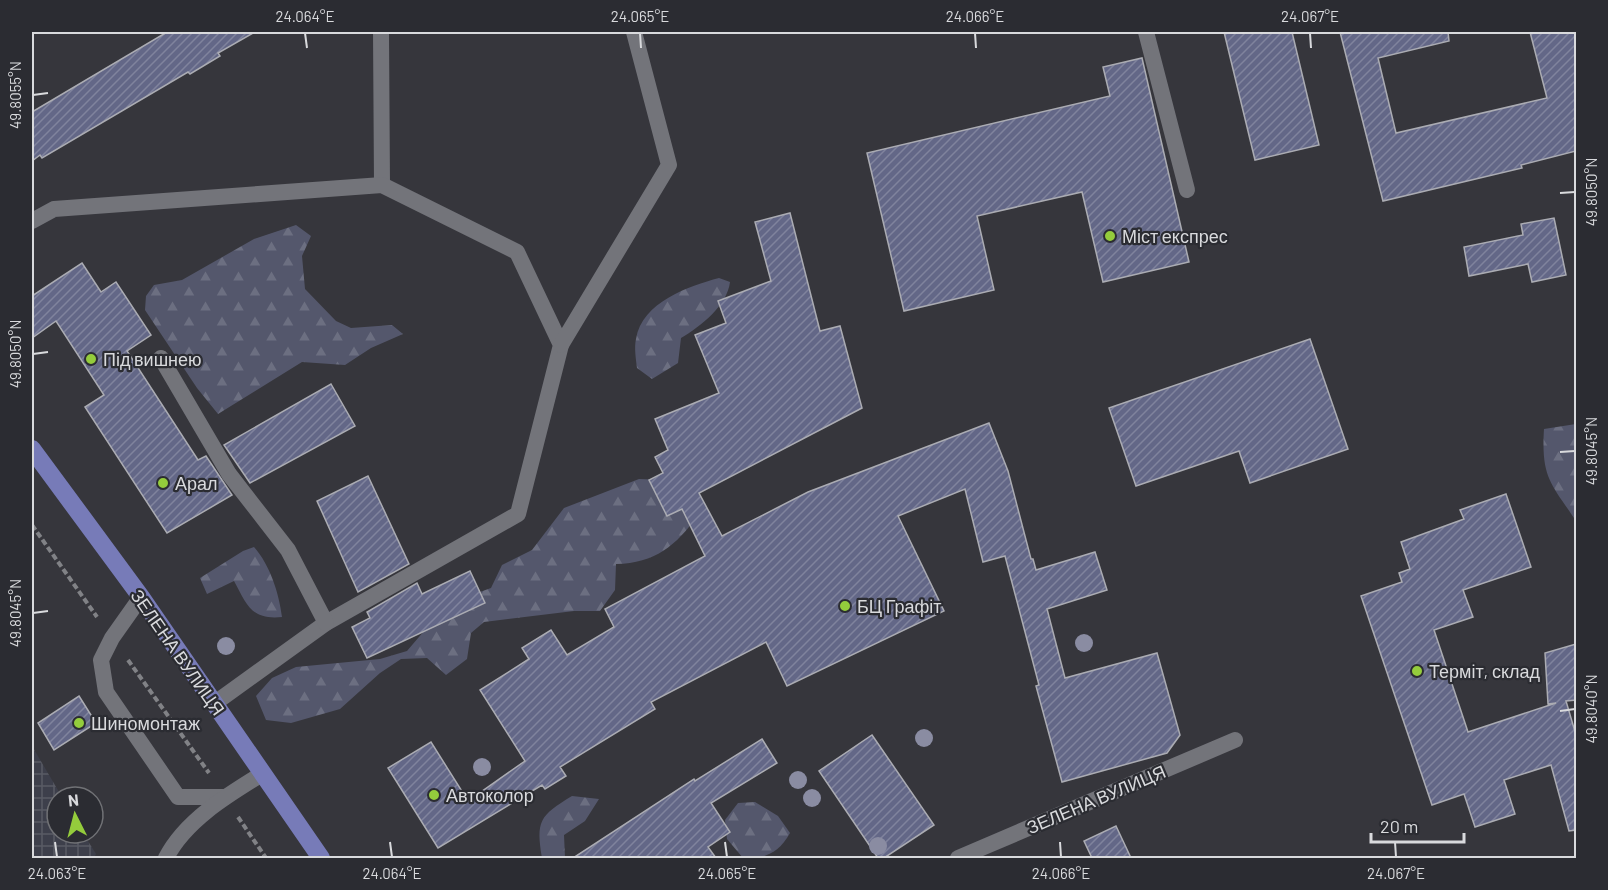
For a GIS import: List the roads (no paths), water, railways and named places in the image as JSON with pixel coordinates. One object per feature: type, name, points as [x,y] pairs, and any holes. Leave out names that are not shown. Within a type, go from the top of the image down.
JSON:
[{"type":"main road","name":"ЗЕЛЕНА ВУЛИЦЯ","points":[[32,449],[141,597],[321,858]]},
{"type":"lane","points":[[381,32],[382,185]]},
{"type":"lane","points":[[215,703],[326,623],[518,514],[561,345],[669,165],[634,32]]},
{"type":"lane","points":[[1146,32],[1187,190]]},
{"type":"lane","points":[[32,221],[54,209],[382,185],[517,252],[561,345]]},
{"type":"lane","points":[[161,358],[229,474],[288,550],[326,623]]},
{"type":"lane","points":[[141,597],[112,638],[101,660],[106,692],[178,797],[225,797]]},
{"type":"lane","name":"ЗЕЛЕНА ВУЛИЦЯ","points":[[958,858],[1235,740]]},
{"type":"lane","points":[[166,858],[176,839],[225,797],[262,774]]},
{"type":"place","name":"Міст експрес","points":[[1110,236]]},
{"type":"place","name":"Під вишнею","points":[[91,359]]},
{"type":"place","name":"Арал","points":[[163,483]]},
{"type":"place","name":"БЦ Графіт","points":[[845,606]]},
{"type":"place","name":"Терміт, склад","points":[[1417,671]]},
{"type":"place","name":"Шиномонтаж","points":[[79,723]]},
{"type":"place","name":"Автоколор","points":[[434,795]]}]
